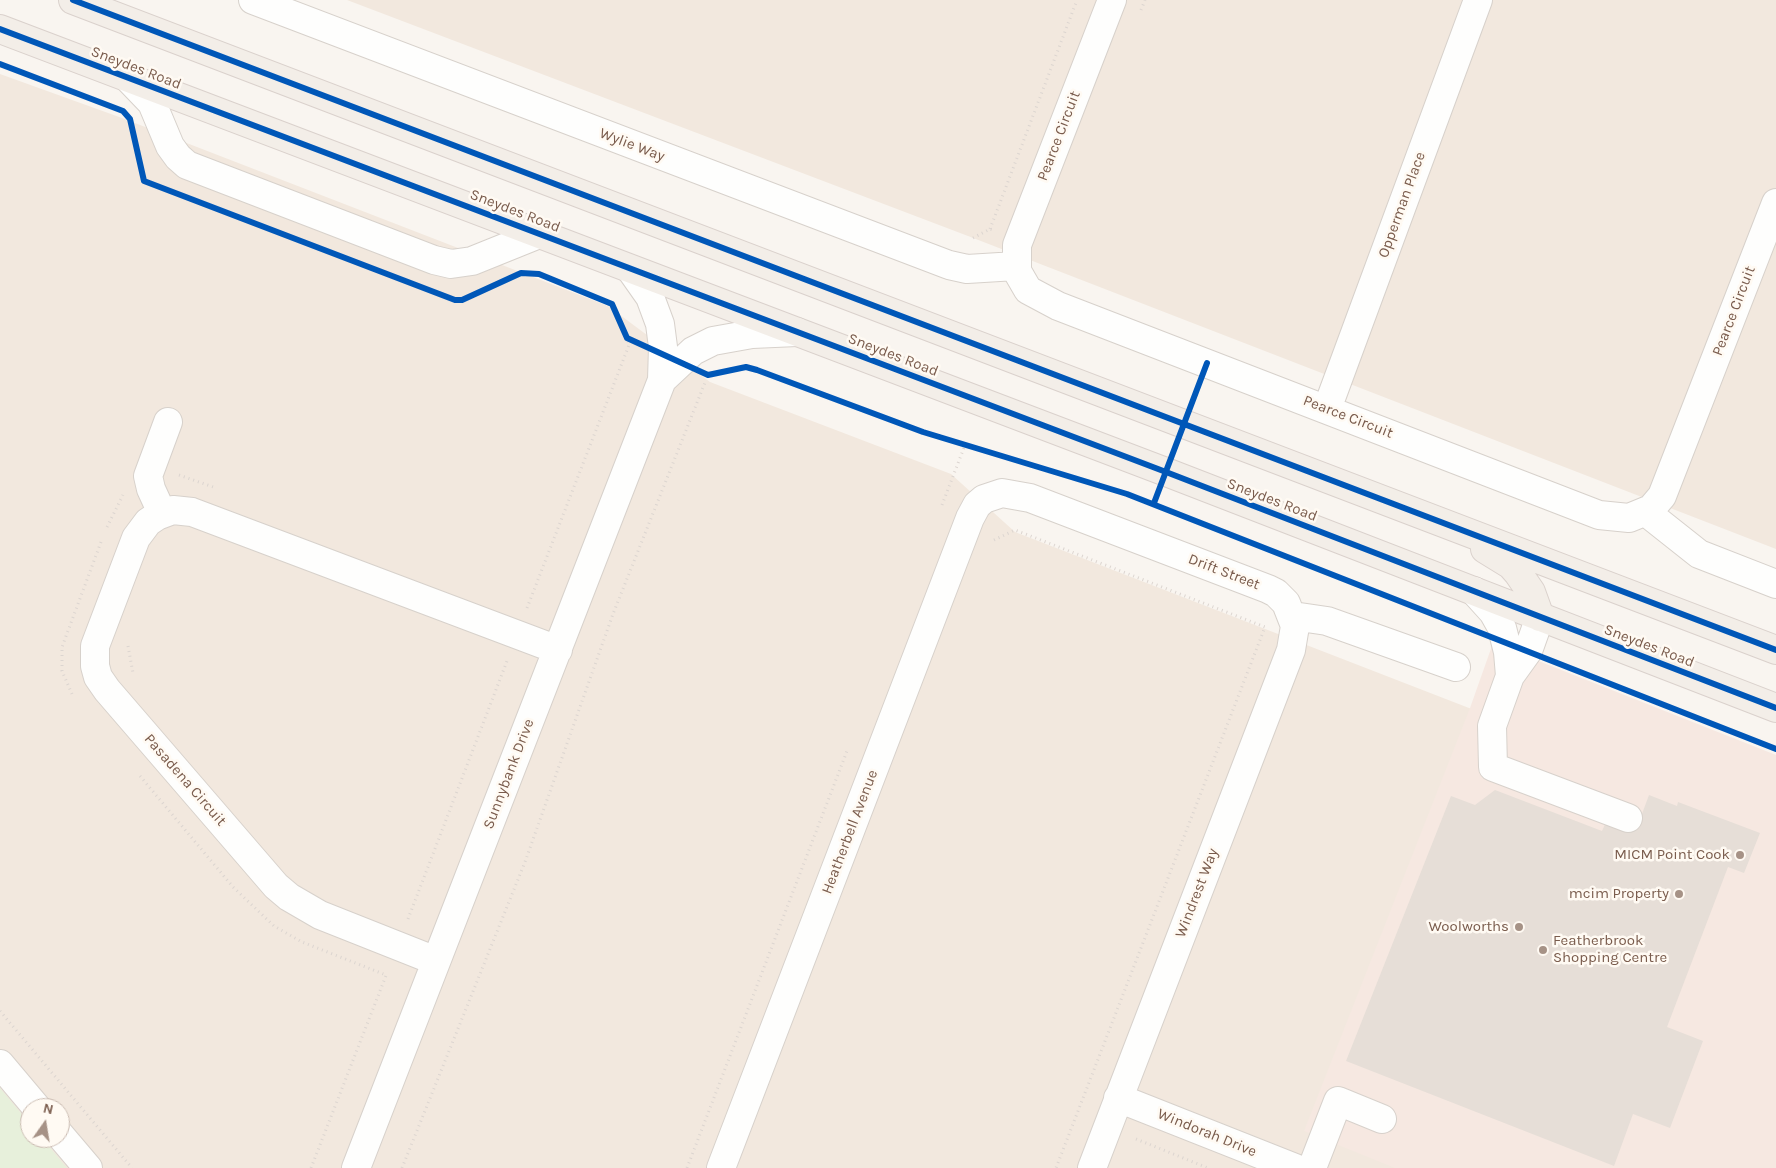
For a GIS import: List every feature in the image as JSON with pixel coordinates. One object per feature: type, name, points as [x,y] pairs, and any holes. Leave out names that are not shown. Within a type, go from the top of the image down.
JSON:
[{"type":"main road","points":[[73,0],[1184,422],[1776,650]]},
{"type":"main road","name":"Sneydes Road","points":[[0,29],[797,332],[1776,708]]},
{"type":"main road","points":[[1415,512],[1485,548],[1511,565],[1531,592],[1540,617]]},
{"type":"main road","points":[[1726,630],[1776,643]]},
{"type":"street","name":"Wylie Way","points":[[253,0],[949,265],[967,269],[1017,253]]},
{"type":"street","name":"Pearce Circuit","points":[[1112,0],[1017,253],[1018,275],[1028,290],[1048,302],[1599,515],[1629,518],[1646,512],[1662,496],[1773,219]]},
{"type":"street","name":"Opperman Place","points":[[1326,409],[1478,0]]},
{"type":"street","points":[[128,78],[152,103],[170,146],[187,165],[434,260],[452,264],[472,261],[539,234]]},
{"type":"street","name":"Sunnybank Drive","points":[[356,1168],[669,366],[654,307],[644,287],[631,270]]},
{"type":"street","points":[[669,366],[700,347],[718,339],[752,334],[797,332]]},
{"type":"street","points":[[168,422],[148,476],[162,513],[173,510],[192,512],[558,650]]},
{"type":"street","name":"Drift Street","points":[[984,499],[1002,493],[1038,501],[1272,591],[1286,603],[1293,616]]},
{"type":"street","name":"Heatherbell Avenue","points":[[721,1168],[970,518],[977,505],[984,499]]},
{"type":"street","points":[[1646,512],[1699,554],[1776,584]]},
{"type":"street","name":"Pasadena Circuit","points":[[162,513],[148,522],[136,538],[102,625],[94,657],[98,677],[107,690],[276,886],[303,906],[320,914],[436,961]]},
{"type":"street","points":[[1474,591],[1493,612],[1502,628],[1508,652],[1510,676]]},
{"type":"street","points":[[1293,616],[1327,621],[1456,667]]},
{"type":"street","name":"Windrest Way","points":[[1092,1168],[1290,650],[1296,632],[1293,616]]},
{"type":"street","points":[[1540,617],[1528,651],[1510,676],[1492,726],[1493,767],[1628,818]]},
{"type":"street","points":[[0,1064],[29,1098]]},
{"type":"street","name":"Windorah Drive","points":[[1118,1098],[1295,1168]]},
{"type":"street","points":[[1312,1168],[1338,1101],[1382,1119]]},
{"type":"street","points":[[70,1147],[88,1168]]},
{"type":"path","points":[[968,241],[990,229],[1077,0]]},
{"type":"path","points":[[1138,19],[1145,0]]},
{"type":"path","points":[[990,229],[1017,253]]},
{"type":"path","points":[[311,1168],[629,345],[623,329]]},
{"type":"path","points":[[402,1168],[525,862],[613,614],[708,375],[669,366],[627,338]]},
{"type":"path","points":[[957,442],[974,447]]},
{"type":"path","points":[[940,510],[966,445]]},
{"type":"path","points":[[75,698],[66,684],[61,658],[68,628],[115,506],[121,496],[133,485],[148,476],[178,475],[224,491]]},
{"type":"path","points":[[992,547],[995,538],[1015,530],[1265,627],[1056,1168]]},
{"type":"path","points":[[518,604],[527,607]]},
{"type":"path","points":[[130,639],[127,648],[130,664],[132,672],[138,679]]},
{"type":"path","points":[[497,660],[506,664]]},
{"type":"path","points":[[687,1168],[851,742]]},
{"type":"path","points":[[138,774],[233,887],[274,926],[302,942],[386,975]]},
{"type":"path","points":[[400,914],[408,918]]},
{"type":"path","points":[[0,1011],[132,1168]]},
{"type":"path","points":[[1136,1140],[1208,1168]]},
{"type":"shaded area","points":[[347,0],[1776,0],[1776,549],[968,236]]},
{"type":"shaded area","points":[[0,74],[122,118],[608,306],[710,382],[951,474],[1015,532],[1469,708],[1776,755],[1776,1168],[0,1168]]},
{"type":"shaded area","name":"Featherbrook Shopping Centre","points":[[1493,643],[1776,755],[1776,1168],[1395,1168],[1304,1131],[1470,708]]},
{"type":"green space","points":[[0,1088],[20,1112],[20,1148],[50,1148],[67,1168],[0,1168]]},
{"type":"building","name":"Featherbrook Shopping Centre","points":[[1495,790],[1602,831],[1607,820],[1636,830],[1649,795],[1677,806],[1678,802],[1760,833],[1744,873],[1728,867],[1667,1027],[1703,1041],[1670,1128],[1633,1114],[1614,1166],[1346,1061],[1451,796],[1475,805]]},
{"type":"cycle path","points":[[73,0],[1776,650]]},
{"type":"cycle path","points":[[0,29],[1166,472],[1776,708]]},
{"type":"cycle path","points":[[0,64],[123,111],[130,119],[144,181],[455,300],[462,300],[521,273],[539,274],[612,304],[627,338],[708,375],[746,367],[757,370],[923,432],[1127,494],[1776,749]]},
{"type":"cycle path","points":[[1154,503],[1207,363]]},
{"type":"place","name":"MICM Point Cook","points":[[1740,855]]},
{"type":"place","name":"mcim Property","points":[[1679,894]]},
{"type":"place","name":"Woolworths","points":[[1519,927]]},
{"type":"place","name":"Featherbrook Shopping Centre","points":[[1543,950]]}]
